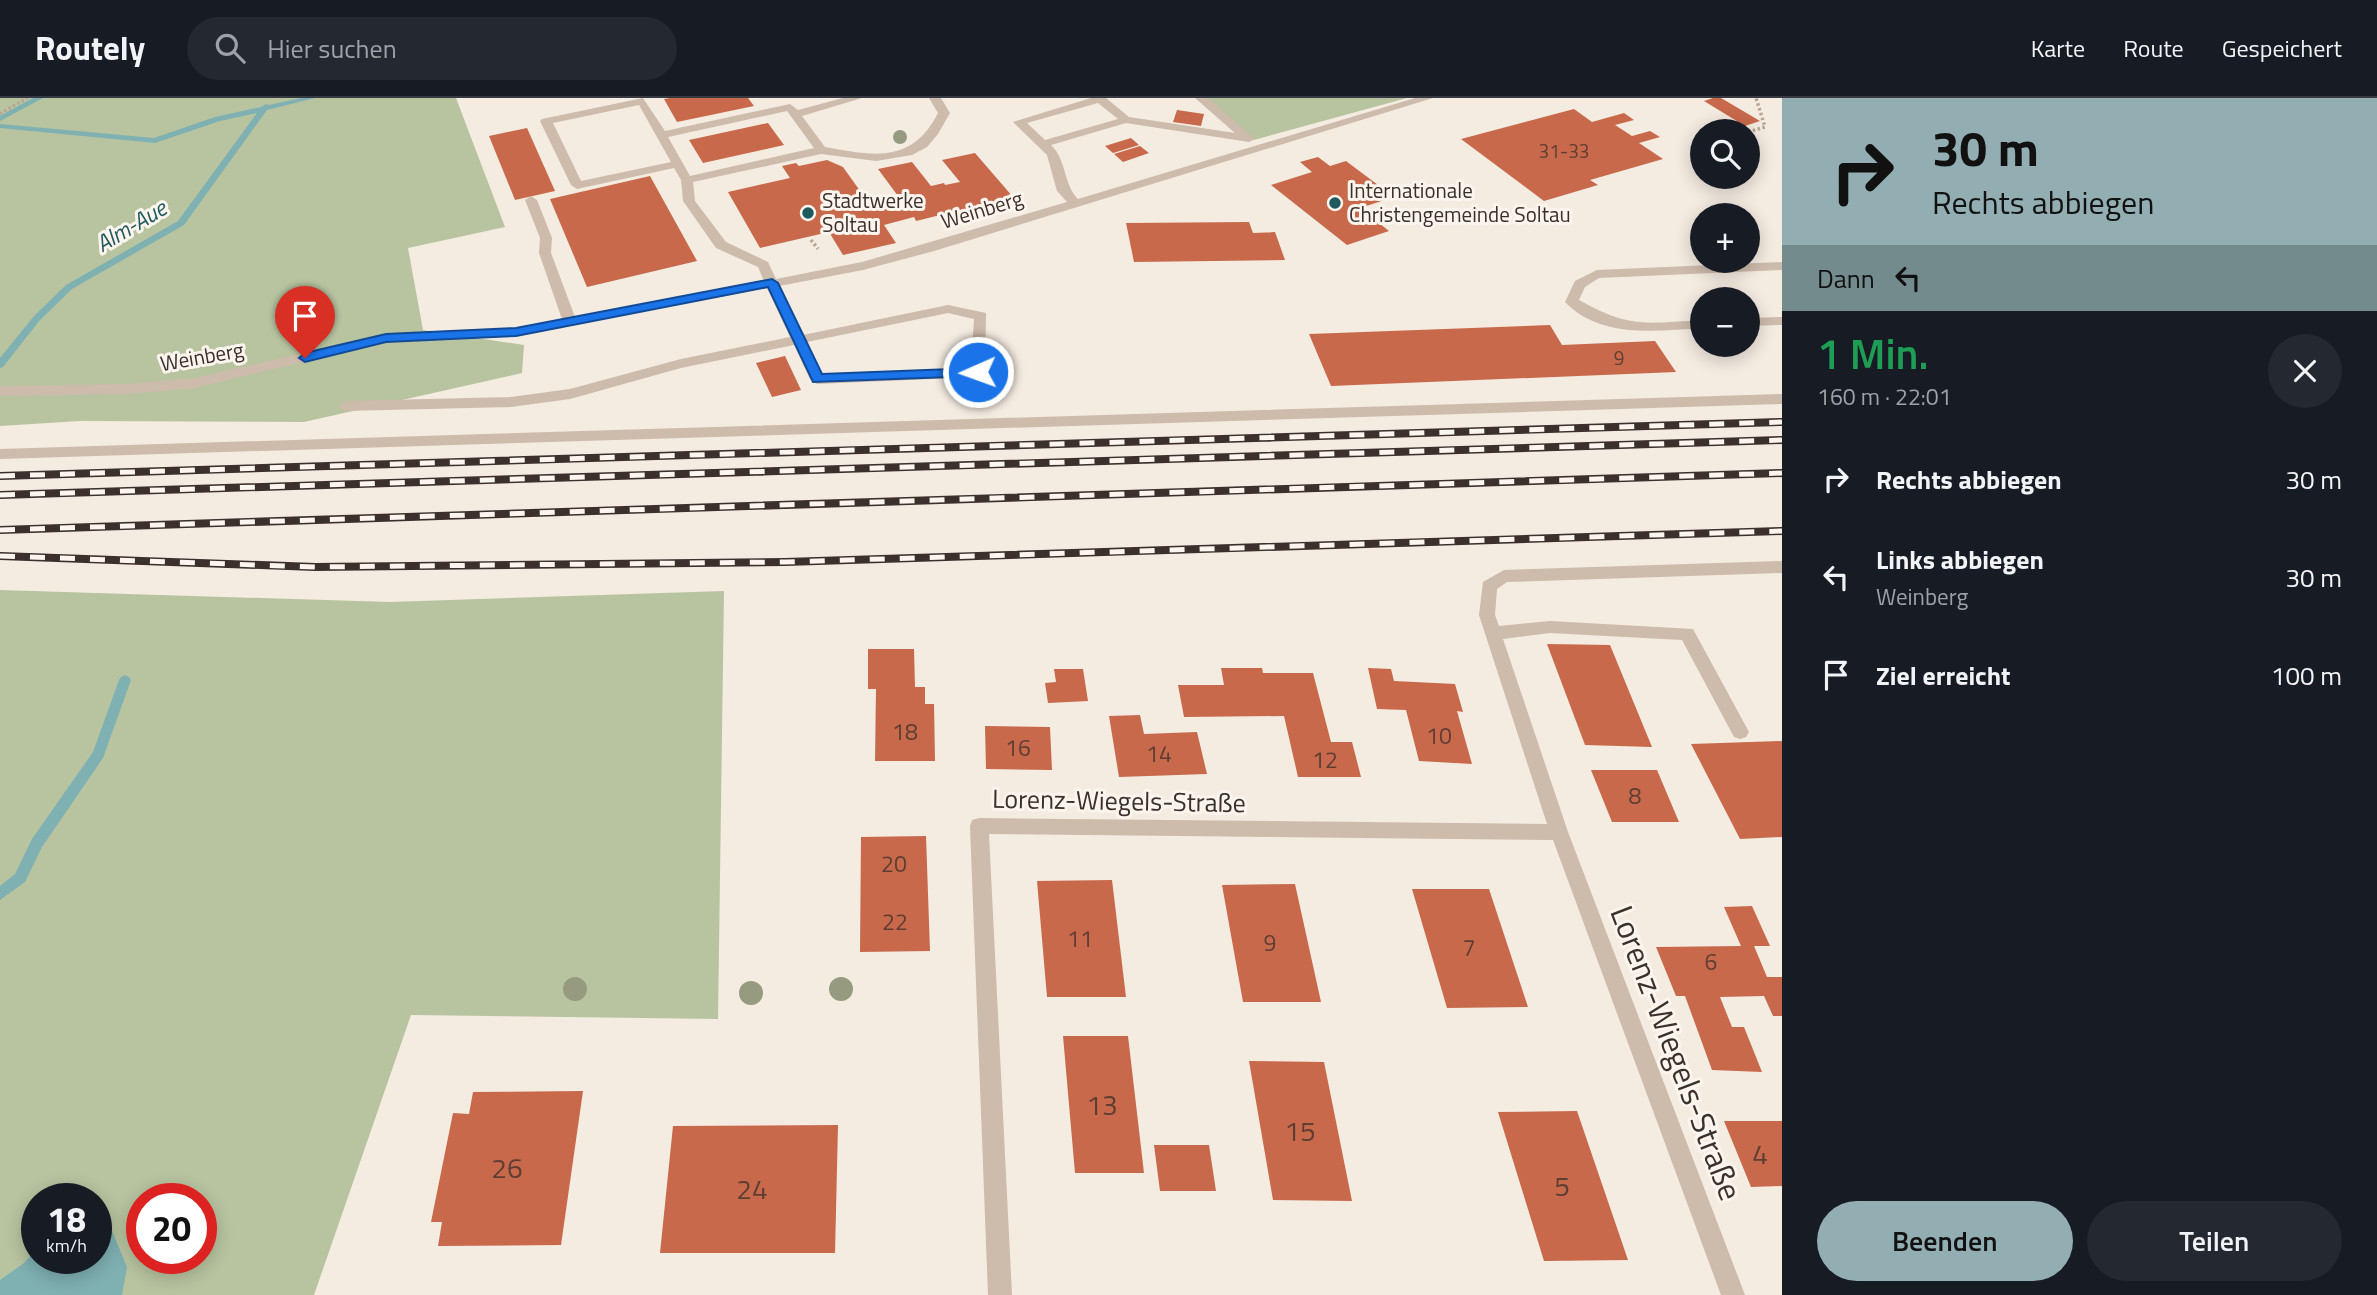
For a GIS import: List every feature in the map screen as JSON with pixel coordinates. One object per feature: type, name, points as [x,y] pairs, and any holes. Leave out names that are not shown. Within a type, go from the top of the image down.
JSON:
[{"type":"street","points":[[661,135],[789,107],[856,98]]},
{"type":"street","points":[[687,180],[821,150],[875,160],[918,150],[939,126],[944,113],[935,98]]},
{"type":"street","points":[[1201,98],[1260,147]]},
{"type":"street","name":"Weinberg","points":[[0,391],[128,389],[195,383],[386,338],[516,332],[772,283],[896,257],[1427,98]]},
{"type":"street","points":[[1076,204],[1063,191],[1053,154],[1019,122],[1100,99],[1126,120]]},
{"type":"street","points":[[345,406],[499,402],[570,394],[681,364],[800,341],[948,309],[981,316],[978,372],[817,379],[800,341],[763,265],[721,245],[689,201],[687,180],[678,164],[661,135],[646,100],[546,121],[577,185],[678,164]]},
{"type":"street","points":[[789,107],[821,150]]},
{"type":"street","points":[[1043,144],[1126,120],[1247,138]]},
{"type":"street","points":[[531,200],[546,238],[545,253],[570,321]]},
{"type":"street","points":[[1690,325],[1644,327],[1620,325],[1572,302],[1576,286],[1584,278],[1597,274],[1782,266]]},
{"type":"street","points":[[1760,322],[1782,321]]},
{"type":"street","points":[[0,454],[1373,414],[1782,399]]},
{"type":"street","name":"Lorenz-Wiegels-Straße","points":[[1733,1295],[1559,832],[1487,615],[1489,586],[1504,576],[1782,567]]},
{"type":"street","points":[[1493,633],[1550,627],[1687,634],[1740,732]]},
{"type":"street","name":"Lorenz-Wiegels-Straße","points":[[1000,1295],[979,825],[1559,832]]},
{"type":"path","points":[[0,114],[27,98]]},
{"type":"path","points":[[1756,98],[1765,127],[1760,128]]},
{"type":"green space","points":[[0,98],[456,98],[505,227],[408,248],[423,330],[524,345],[522,373],[304,422],[80,421],[0,426]]},
{"type":"green space","points":[[1201,98],[1407,98],[1254,140]]},
{"type":"green space","points":[[0,590],[390,602],[724,591],[718,1019],[411,1015],[314,1295],[0,1295]]},
{"type":"water","points":[[112,1231],[126,1265],[122,1295],[0,1295],[0,1280],[21,1265],[21,1274],[112,1274]]},
{"type":"building","points":[[748,98],[754,106],[677,122],[664,99]]},
{"type":"building","points":[[1721,98],[1757,119],[1734,119],[1704,101]]},
{"type":"building","points":[[1574,109],[1592,122],[1624,113],[1634,120],[1615,125],[1632,136],[1650,131],[1660,137],[1639,143],[1663,159],[1590,180],[1598,185],[1544,201],[1461,139]]},
{"type":"building","points":[[1177,110],[1204,114],[1201,126],[1173,122]]},
{"type":"building","points":[[768,123],[784,145],[703,163],[689,140]]},
{"type":"building","points":[[527,128],[555,191],[515,200],[489,136]]},
{"type":"building","points":[[1131,138],[1139,145],[1113,153],[1105,146]]},
{"type":"building","points":[[1140,146],[1149,153],[1123,162],[1114,154]]},
{"type":"building","name":"Stadtwerke Soltau","points":[[975,153],[1013,197],[916,221],[914,217],[884,225],[896,243],[843,255],[829,232],[760,248],[728,192],[790,178],[782,166],[796,163],[799,166],[827,160],[843,167],[868,202],[898,196],[878,169],[912,162],[931,186],[945,185],[960,182],[942,160]]},
{"type":"building","name":"Internationale Christengemeinde Soltau","points":[[1318,157],[1330,166],[1346,161],[1394,197],[1360,208],[1389,231],[1347,245],[1271,185],[1312,172],[1300,162]]},
{"type":"building","points":[[650,176],[697,261],[587,287],[550,199]]},
{"type":"building","points":[[1249,222],[1253,233],[1275,232],[1285,260],[1134,262],[1126,223]]},
{"type":"building","points":[[1550,325],[1562,345],[1655,341],[1676,372],[1331,386],[1309,334]]},
{"type":"building","points":[[785,356],[801,390],[772,397],[756,363]]},
{"type":"building","points":[[1547,644],[1610,645],[1652,747],[1585,745]]},
{"type":"building","points":[[868,649],[914,649],[915,687],[925,687],[925,704],[934,704],[935,761],[875,761],[876,689],[868,689]]},
{"type":"building","points":[[1221,668],[1262,668],[1263,673],[1313,673],[1331,742],[1352,742],[1361,777],[1298,777],[1284,716],[1184,717],[1178,685],[1224,685]]},
{"type":"building","points":[[1368,668],[1391,669],[1394,681],[1455,684],[1463,712],[1457,711],[1472,764],[1419,761],[1406,710],[1377,709]]},
{"type":"building","points":[[1054,669],[1083,669],[1088,701],[1048,703],[1045,683],[1056,682]]},
{"type":"building","points":[[1140,715],[1144,734],[1197,732],[1207,774],[1119,777],[1109,716]]},
{"type":"building","points":[[985,726],[1050,727],[1052,770],[986,769]]},
{"type":"building","points":[[1782,741],[1782,837],[1740,839],[1691,744]]},
{"type":"building","points":[[1591,770],[1657,770],[1679,822],[1612,822]]},
{"type":"building","points":[[926,836],[930,951],[860,952],[861,837]]},
{"type":"building","points":[[1112,880],[1126,997],[1047,997],[1037,881]]},
{"type":"building","points":[[1295,884],[1321,1002],[1243,1002],[1222,885]]},
{"type":"building","points":[[1412,889],[1489,889],[1528,1007],[1447,1008]]},
{"type":"building","points":[[1752,906],[1770,946],[1754,946],[1767,977],[1782,977],[1782,1016],[1773,1016],[1764,996],[1720,997],[1732,1027],[1744,1027],[1762,1072],[1712,1070],[1685,996],[1676,996],[1656,947],[1741,946],[1724,907]]},
{"type":"building","points":[[1063,1036],[1128,1036],[1144,1173],[1075,1173]]},
{"type":"building","points":[[1249,1061],[1324,1062],[1352,1201],[1273,1200]]},
{"type":"building","points":[[583,1091],[561,1245],[438,1246],[442,1222],[431,1222],[453,1113],[469,1114],[473,1092]]},
{"type":"building","points":[[1577,1111],[1628,1260],[1544,1261],[1498,1112]]},
{"type":"building","points":[[1724,1121],[1782,1121],[1782,1186],[1751,1187]]},
{"type":"building","points":[[838,1125],[835,1253],[660,1253],[673,1126]]},
{"type":"building","points":[[1154,1145],[1209,1145],[1216,1191],[1160,1191]]},
{"type":"waterway","points":[[0,119],[39,98]]},
{"type":"waterway","points":[[264,109],[311,98]]},
{"type":"waterway","points":[[0,126],[155,141],[218,119],[264,109]]},
{"type":"waterway","name":"Alm-Aue","points":[[0,365],[37,318],[69,287],[181,223],[264,109]]},
{"type":"waterway","points":[[0,894],[20,878],[37,843],[99,754],[125,680]]},
{"type":"railway","points":[[0,476],[1782,422]]},
{"type":"railway","points":[[0,495],[1782,440]]},
{"type":"railway","points":[[0,530],[1782,473]]},
{"type":"railway","points":[[0,556],[315,567],[785,562],[1782,531]]},
{"type":"place","name":"Internationale Christengemeinde Soltau","points":[[1335,203]]},
{"type":"place","name":"Stadtwerke Soltau","points":[[808,213]]},
{"type":"route","points":[[305,358],[386,338],[516,332],[654,303],[772,283],[817,379],[978,372]]}]
